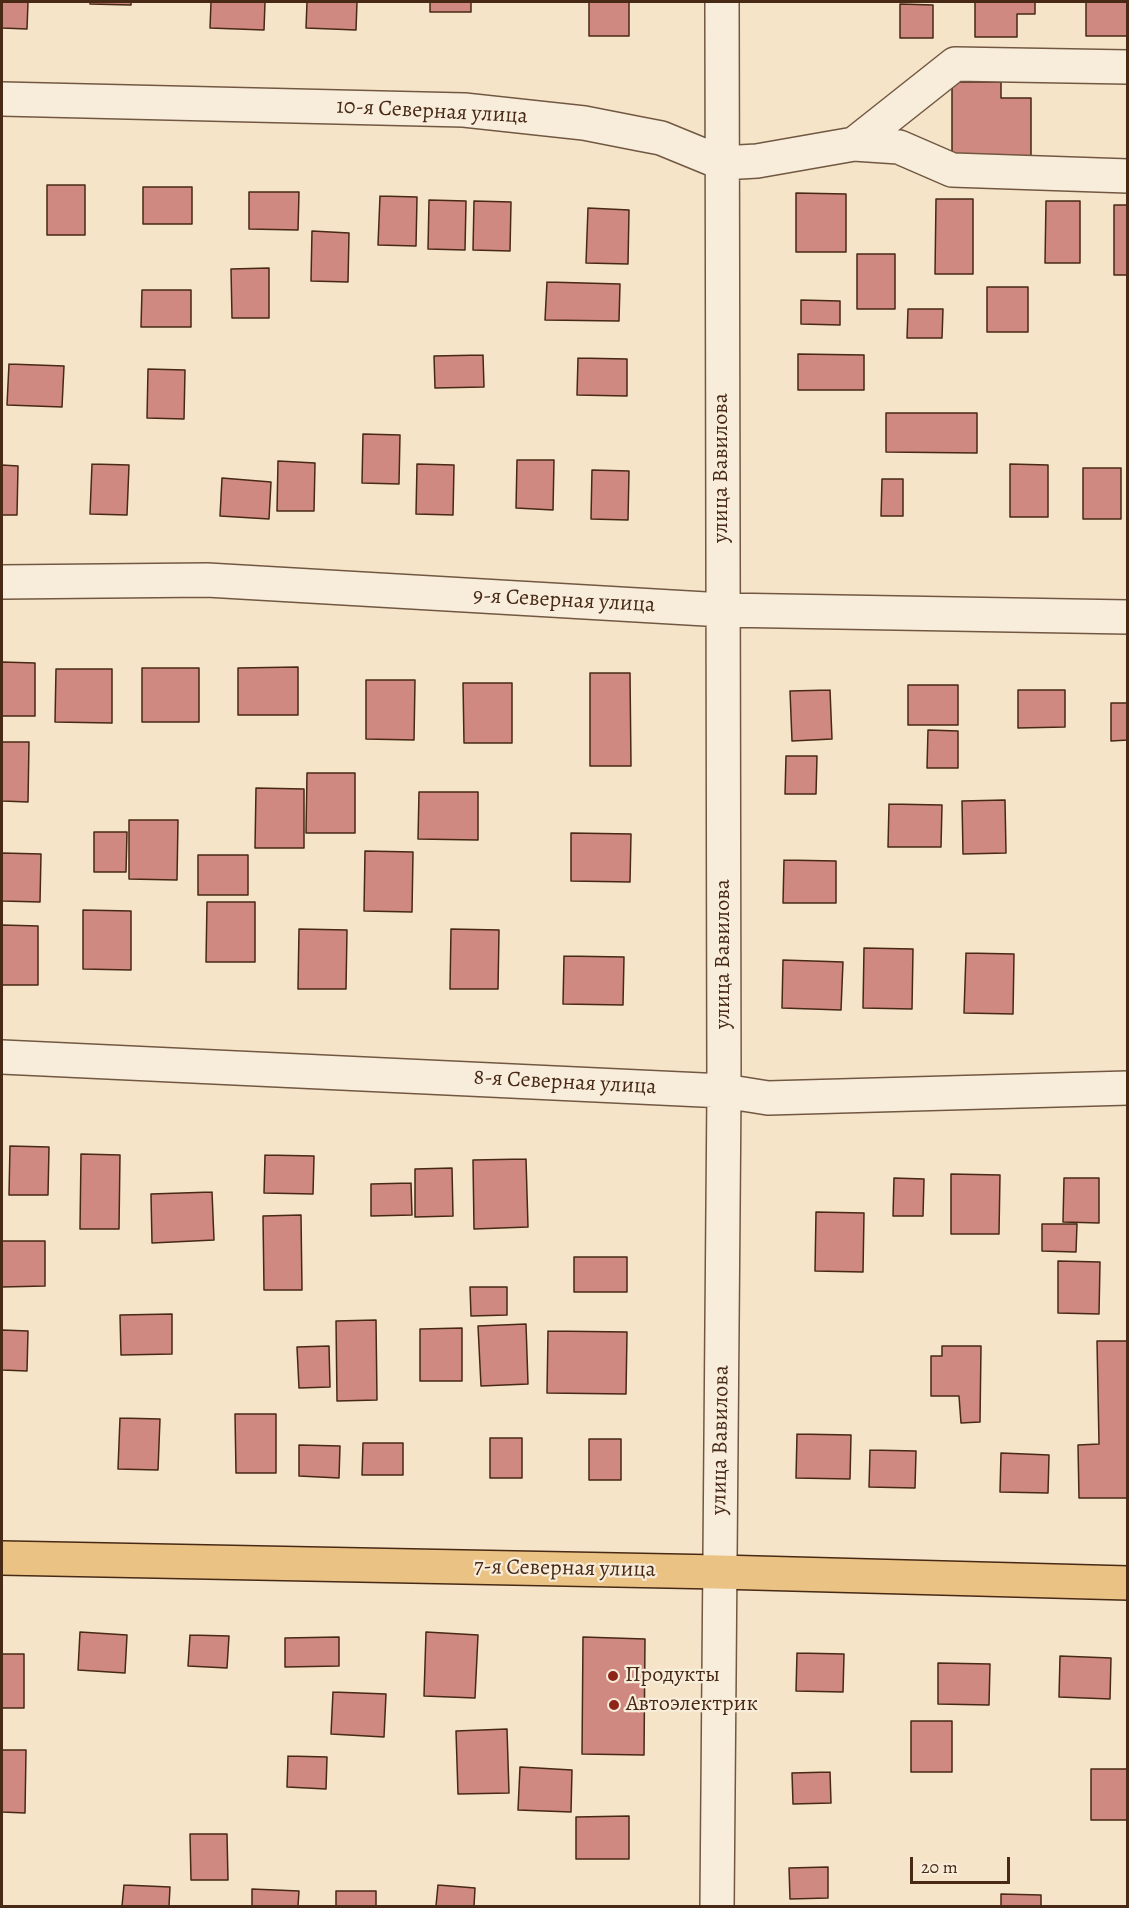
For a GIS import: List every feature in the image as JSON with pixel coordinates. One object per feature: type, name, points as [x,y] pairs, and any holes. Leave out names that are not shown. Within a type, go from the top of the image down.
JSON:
[{"type":"main road","name":"7-я Северная улица","points":[[2,1558],[719,1572],[1128,1583]]},
{"type":"street","name":"улица Вавилова","points":[[717,1906],[724,1091],[722,2]]},
{"type":"street","name":"10-я Северная улица","points":[[854,144],[955,64],[1128,67]]},
{"type":"street","name":"10-я Северная улица","points":[[2,99],[464,110],[584,123],[650,136],[722,163],[757,161],[854,144],[899,147],[952,170],[1128,176]]},
{"type":"street","name":"9-я Северная улица","points":[[2,582],[207,580],[723,610],[1128,617]]},
{"type":"street","name":"8-я Северная улица","points":[[2,1057],[724,1091],[768,1098],[1128,1088]]},
{"type":"building","points":[[2,2],[28,2],[27,29],[2,28]]},
{"type":"building","points":[[90,2],[131,2],[131,5],[90,4]]},
{"type":"building","points":[[211,2],[265,2],[264,30],[210,28]]},
{"type":"building","points":[[307,2],[357,2],[356,30],[306,28]]},
{"type":"building","points":[[430,2],[471,2],[471,12],[430,12]]},
{"type":"building","points":[[589,2],[629,2],[629,36],[589,36]]},
{"type":"building","points":[[975,2],[1035,2],[1035,14],[1017,14],[1017,37],[975,37]]},
{"type":"building","points":[[1086,2],[1128,2],[1128,36],[1086,36]]},
{"type":"building","points":[[900,4],[933,5],[933,38],[900,38]]},
{"type":"building","points":[[952,82],[1001,82],[1001,98],[1031,98],[1031,159],[952,159]]},
{"type":"building","points":[[47,185],[85,185],[85,235],[47,235]]},
{"type":"building","points":[[143,187],[192,187],[192,224],[143,224]]},
{"type":"building","points":[[249,192],[299,192],[298,230],[249,229]]},
{"type":"building","points":[[796,193],[846,194],[846,252],[796,252]]},
{"type":"building","points":[[380,196],[417,197],[416,246],[378,245]]},
{"type":"building","points":[[936,199],[973,199],[973,274],[935,274]]},
{"type":"building","points":[[429,200],[466,201],[465,250],[428,249]]},
{"type":"building","points":[[474,201],[511,202],[510,251],[473,250]]},
{"type":"building","points":[[1046,201],[1080,201],[1080,263],[1045,263]]},
{"type":"building","points":[[1114,205],[1128,205],[1128,275],[1114,275]]},
{"type":"building","points":[[588,208],[629,210],[628,264],[586,263]]},
{"type":"building","points":[[312,231],[349,233],[348,282],[311,281]]},
{"type":"building","points":[[857,254],[895,254],[895,309],[857,309]]},
{"type":"building","points":[[269,268],[269,318],[232,318],[231,269]]},
{"type":"building","points":[[547,282],[620,284],[619,321],[545,320]]},
{"type":"building","points":[[987,287],[1028,287],[1028,332],[987,332]]},
{"type":"building","points":[[142,290],[191,290],[191,327],[141,327]]},
{"type":"building","points":[[801,300],[840,301],[840,325],[801,324]]},
{"type":"building","points":[[908,309],[943,309],[942,338],[907,338]]},
{"type":"building","points":[[798,354],[864,355],[864,390],[798,390]]},
{"type":"building","points":[[483,355],[484,387],[435,388],[434,356]]},
{"type":"building","points":[[578,358],[627,359],[627,396],[577,395]]},
{"type":"building","points":[[9,364],[64,366],[62,407],[7,405]]},
{"type":"building","points":[[148,369],[185,370],[184,419],[147,418]]},
{"type":"building","points":[[886,413],[977,413],[977,453],[886,452]]},
{"type":"building","points":[[363,434],[400,435],[399,484],[362,483]]},
{"type":"building","points":[[517,460],[554,460],[553,510],[516,508]]},
{"type":"building","points":[[278,461],[315,463],[314,511],[277,511]]},
{"type":"building","points":[[92,464],[129,465],[127,515],[90,514]]},
{"type":"building","points":[[417,464],[454,465],[453,515],[416,514]]},
{"type":"building","points":[[1010,464],[1048,465],[1048,517],[1010,517]]},
{"type":"building","points":[[2,465],[18,466],[17,515],[2,515]]},
{"type":"building","points":[[1083,468],[1121,468],[1121,519],[1083,519]]},
{"type":"building","points":[[592,470],[629,471],[628,520],[591,519]]},
{"type":"building","points":[[222,478],[271,482],[269,519],[220,516]]},
{"type":"building","points":[[882,479],[903,479],[903,516],[881,516]]},
{"type":"building","points":[[2,662],[35,663],[35,716],[2,716]]},
{"type":"building","points":[[298,667],[298,715],[238,715],[238,668]]},
{"type":"building","points":[[142,668],[199,668],[199,722],[142,722]]},
{"type":"building","points":[[56,669],[112,669],[112,723],[55,722]]},
{"type":"building","points":[[590,673],[630,673],[631,766],[590,766]]},
{"type":"building","points":[[366,680],[415,680],[414,740],[366,739]]},
{"type":"building","points":[[463,683],[512,683],[512,743],[464,743]]},
{"type":"building","points":[[908,685],[958,685],[958,725],[908,725]]},
{"type":"building","points":[[830,690],[832,739],[792,741],[790,691]]},
{"type":"building","points":[[1018,690],[1065,690],[1065,727],[1018,728]]},
{"type":"building","points":[[1111,703],[1128,703],[1128,740],[1111,741]]},
{"type":"building","points":[[928,730],[958,731],[958,768],[927,768]]},
{"type":"building","points":[[2,742],[29,742],[28,802],[2,801]]},
{"type":"building","points":[[786,756],[817,756],[816,794],[785,794]]},
{"type":"building","points":[[307,773],[355,773],[355,833],[306,833]]},
{"type":"building","points":[[256,788],[304,789],[304,848],[255,848]]},
{"type":"building","points":[[419,792],[478,792],[478,840],[418,839]]},
{"type":"building","points":[[1005,800],[1006,853],[963,854],[962,801]]},
{"type":"building","points":[[889,804],[942,805],[941,847],[888,847]]},
{"type":"building","points":[[129,820],[178,820],[177,880],[129,879]]},
{"type":"building","points":[[94,832],[127,832],[126,872],[94,872]]},
{"type":"building","points":[[571,833],[631,834],[630,882],[571,881]]},
{"type":"building","points":[[365,851],[413,852],[412,912],[364,911]]},
{"type":"building","points":[[2,853],[41,854],[40,902],[2,901]]},
{"type":"building","points":[[198,855],[248,855],[248,895],[198,895]]},
{"type":"building","points":[[784,860],[836,861],[836,903],[783,903]]},
{"type":"building","points":[[207,902],[255,902],[255,962],[206,962]]},
{"type":"building","points":[[83,910],[131,911],[131,970],[83,969]]},
{"type":"building","points":[[2,925],[38,926],[38,985],[2,985]]},
{"type":"building","points":[[299,929],[347,930],[346,989],[298,989]]},
{"type":"building","points":[[451,929],[499,930],[498,989],[450,989]]},
{"type":"building","points":[[864,948],[913,949],[912,1009],[863,1008]]},
{"type":"building","points":[[966,953],[1014,954],[1013,1014],[964,1013]]},
{"type":"building","points":[[564,956],[624,957],[623,1005],[563,1004]]},
{"type":"building","points":[[783,960],[843,962],[841,1010],[782,1008]]},
{"type":"building","points":[[10,1146],[49,1147],[48,1195],[9,1195]]},
{"type":"building","points":[[81,1154],[120,1155],[119,1229],[80,1229]]},
{"type":"building","points":[[265,1155],[314,1156],[313,1194],[264,1193]]},
{"type":"building","points":[[526,1159],[528,1227],[474,1229],[473,1160]]},
{"type":"building","points":[[452,1168],[453,1216],[415,1217],[415,1169]]},
{"type":"building","points":[[951,1174],[1000,1175],[999,1234],[951,1234]]},
{"type":"building","points":[[894,1178],[924,1179],[923,1216],[893,1216]]},
{"type":"building","points":[[1064,1178],[1099,1178],[1099,1223],[1063,1222]]},
{"type":"building","points":[[411,1183],[412,1215],[371,1216],[371,1184]]},
{"type":"building","points":[[212,1192],[214,1240],[152,1243],[151,1194]]},
{"type":"building","points":[[816,1212],[864,1213],[863,1272],[815,1271]]},
{"type":"building","points":[[301,1215],[302,1290],[264,1290],[263,1216]]},
{"type":"building","points":[[1042,1224],[1077,1224],[1076,1252],[1042,1251]]},
{"type":"building","points":[[2,1241],[45,1241],[45,1286],[2,1287]]},
{"type":"building","points":[[574,1257],[627,1257],[627,1292],[574,1292]]},
{"type":"building","points":[[1058,1261],[1100,1262],[1099,1314],[1058,1313]]},
{"type":"building","points":[[470,1287],[507,1287],[507,1315],[471,1316]]},
{"type":"building","points":[[172,1314],[172,1354],[121,1355],[120,1315]]},
{"type":"building","points":[[376,1320],[377,1400],[337,1401],[336,1321]]},
{"type":"building","points":[[526,1324],[528,1384],[481,1386],[478,1326]]},
{"type":"building","points":[[462,1328],[462,1381],[420,1381],[420,1329]]},
{"type":"building","points":[[2,1330],[28,1331],[27,1371],[2,1370]]},
{"type":"building","points":[[548,1331],[627,1332],[626,1394],[547,1393]]},
{"type":"building","points":[[1097,1341],[1128,1341],[1128,1498],[1079,1498],[1078,1445],[1099,1444]]},
{"type":"building","points":[[329,1346],[330,1387],[299,1388],[297,1347]]},
{"type":"building","points":[[942,1346],[981,1346],[980,1422],[961,1423],[959,1396],[931,1396],[931,1356],[942,1356]]},
{"type":"building","points":[[235,1414],[276,1414],[276,1473],[236,1473]]},
{"type":"building","points":[[120,1418],[160,1419],[158,1470],[118,1469]]},
{"type":"building","points":[[797,1434],[851,1435],[850,1479],[796,1478]]},
{"type":"building","points":[[490,1438],[522,1438],[522,1478],[490,1478]]},
{"type":"building","points":[[589,1439],[621,1439],[621,1480],[589,1480]]},
{"type":"building","points":[[363,1443],[403,1443],[403,1475],[362,1475]]},
{"type":"building","points":[[299,1445],[340,1446],[339,1478],[299,1476]]},
{"type":"building","points":[[870,1450],[916,1451],[915,1488],[869,1487]]},
{"type":"building","points":[[1001,1453],[1049,1455],[1048,1493],[1000,1492]]},
{"type":"building","points":[[80,1632],[127,1635],[125,1673],[78,1670]]},
{"type":"building","points":[[426,1632],[478,1635],[475,1698],[424,1696]]},
{"type":"building","points":[[190,1635],[229,1636],[227,1668],[188,1666]]},
{"type":"building","points":[[339,1637],[339,1666],[285,1667],[285,1638]]},
{"type":"building","points":[[583,1637],[645,1639],[644,1755],[582,1754]]},
{"type":"building","points":[[797,1653],[844,1654],[843,1692],[796,1691]]},
{"type":"building","points":[[2,1654],[24,1654],[24,1708],[2,1708]]},
{"type":"building","points":[[1060,1656],[1111,1658],[1110,1699],[1059,1697]]},
{"type":"building","points":[[938,1663],[990,1664],[989,1705],[938,1704]]},
{"type":"building","points":[[333,1692],[386,1694],[384,1737],[331,1734]]},
{"type":"building","points":[[911,1721],[952,1721],[952,1772],[911,1772]]},
{"type":"building","points":[[507,1729],[509,1793],[458,1794],[456,1731]]},
{"type":"building","points":[[2,1750],[26,1750],[25,1813],[2,1812]]},
{"type":"building","points":[[288,1756],[327,1757],[326,1789],[287,1787]]},
{"type":"building","points":[[520,1767],[572,1770],[571,1812],[518,1810]]},
{"type":"building","points":[[1091,1769],[1128,1769],[1128,1820],[1091,1820]]},
{"type":"building","points":[[830,1772],[831,1803],[793,1804],[792,1773]]},
{"type":"building","points":[[629,1816],[629,1859],[576,1859],[576,1817]]},
{"type":"building","points":[[190,1834],[227,1834],[228,1880],[191,1880]]},
{"type":"building","points":[[828,1867],[828,1898],[790,1899],[789,1868]]},
{"type":"building","points":[[124,1885],[170,1887],[169,1906],[122,1906]]},
{"type":"building","points":[[438,1885],[475,1888],[474,1906],[436,1906]]},
{"type":"building","points":[[252,1889],[299,1891],[298,1906],[252,1906]]},
{"type":"building","points":[[336,1891],[376,1891],[376,1906],[336,1906]]},
{"type":"building","points":[[1001,1894],[1041,1895],[1041,1906],[1001,1906]]},
{"type":"place","name":"Продукты","points":[[613,1676]]},
{"type":"place","name":"Автоэлектрик","points":[[614,1705]]}]
